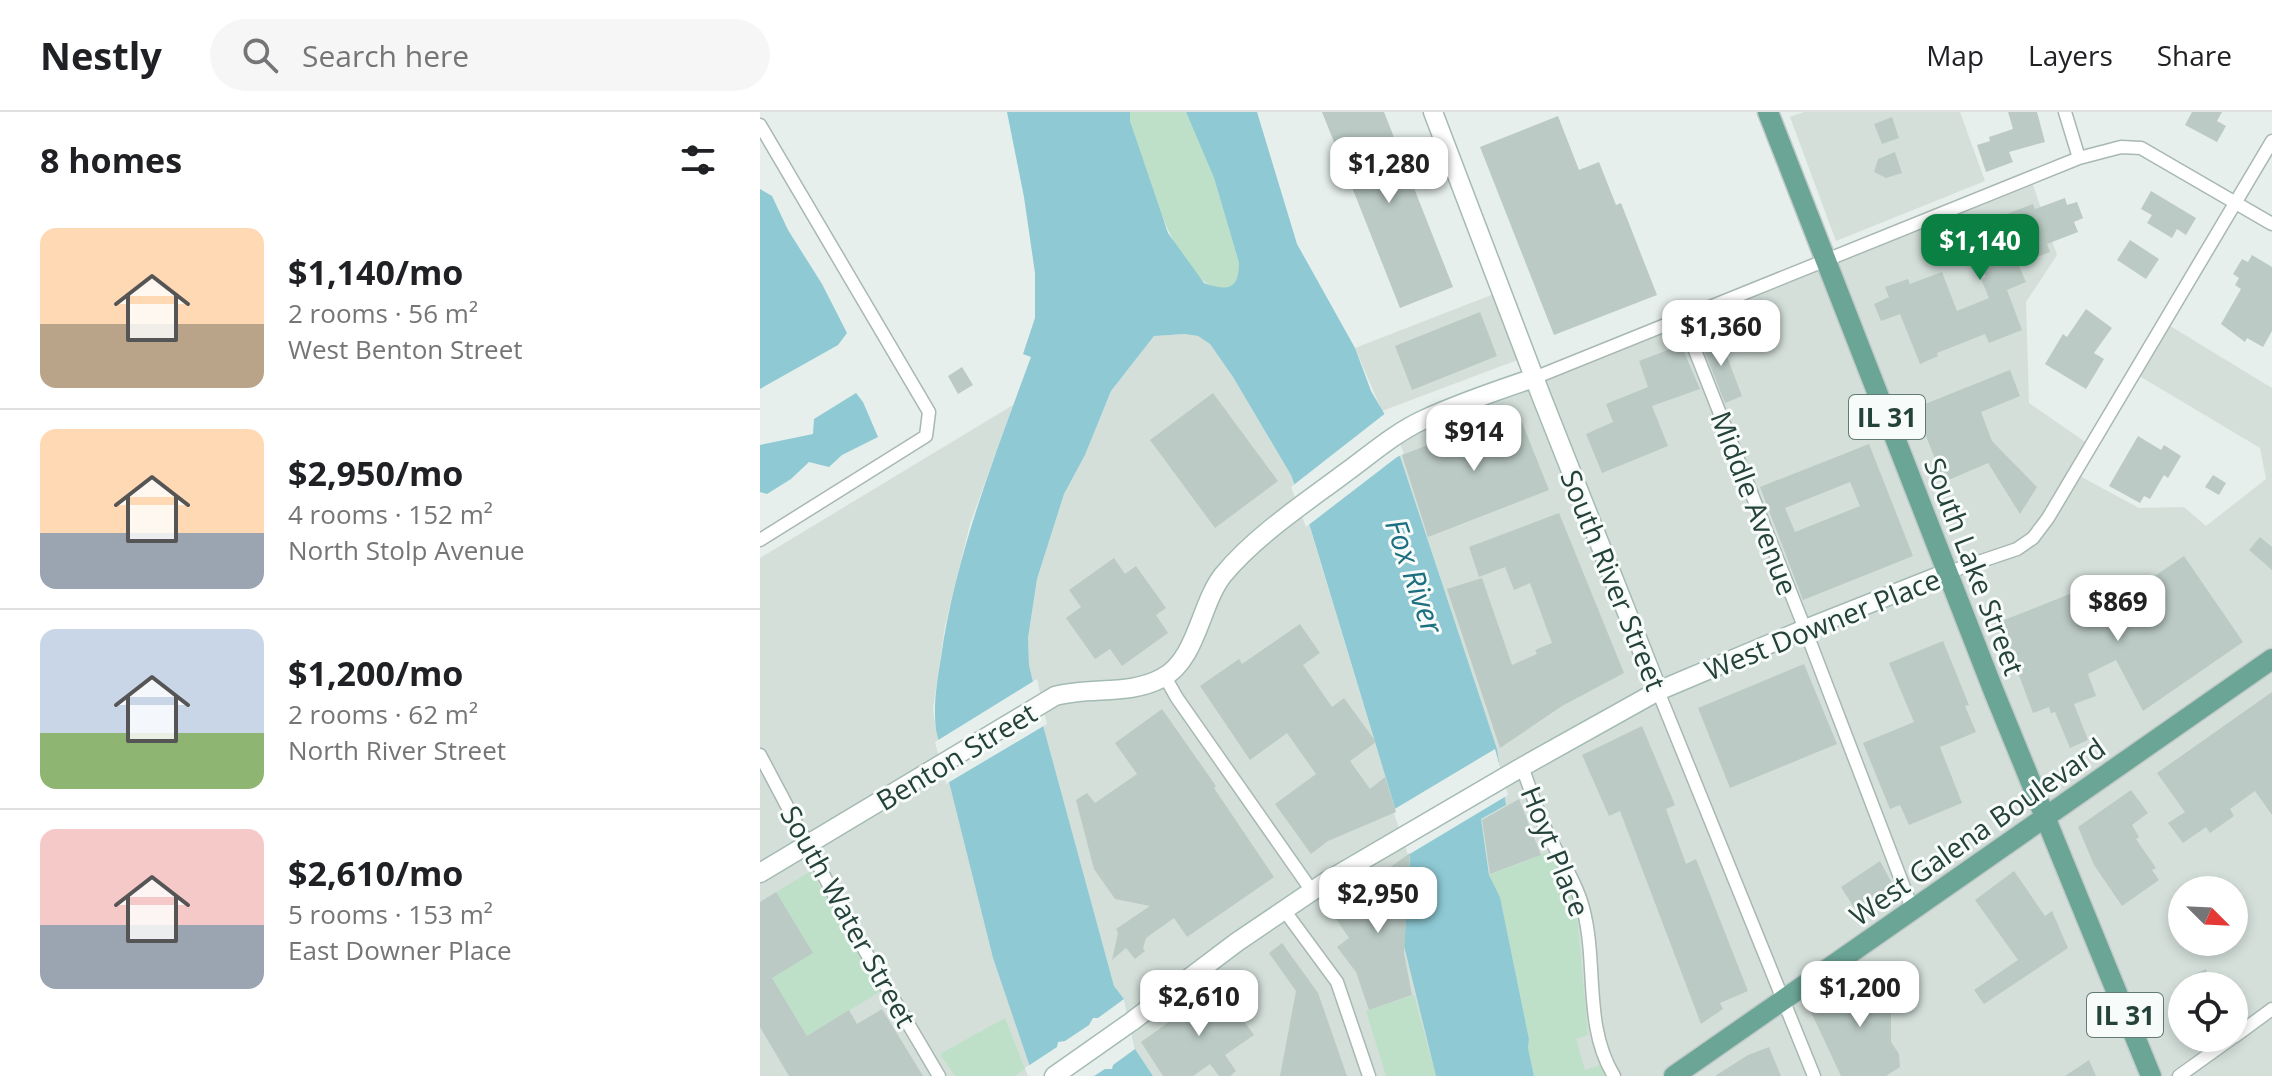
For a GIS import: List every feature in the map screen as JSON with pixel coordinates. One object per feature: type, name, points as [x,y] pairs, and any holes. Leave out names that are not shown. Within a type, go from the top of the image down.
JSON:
[{"type":"main road","name":"South Lake Street","points":[[1768,112],[2044,816]]},
{"type":"main road","name":"West Galena Boulevard","points":[[1674,1076],[2272,659]]},
{"type":"main road","name":"IL 31","points":[[2044,816],[2151,1076]]},
{"type":"street","name":"South River Street","points":[[1433,112],[1534,378],[1814,1076]]},
{"type":"street","points":[[2065,112],[2079,158]]},
{"type":"street","points":[[760,125],[929,412],[926,436],[760,540]]},
{"type":"street","name":"West Downer Place","points":[[1054,1076],[1312,891],[1658,691],[1949,572],[2017,549],[2033,538],[2272,141]]},
{"type":"street","points":[[1312,891],[1165,677],[1188,650],[1213,590],[1223,575],[1294,512],[1400,433],[1425,419],[1683,320],[2079,158],[2121,147],[2141,148],[2272,224]]},
{"type":"street","name":"Middle Avenue","points":[[1683,320],[1913,911]]},
{"type":"street","name":"Benton Street","points":[[760,873],[1055,696],[1088,689],[1134,689],[1165,677]]},
{"type":"street","name":"South Water Street","points":[[760,755],[873,966],[939,1076]]},
{"type":"street","name":"Hoyt Place","points":[[1522,767],[1546,829],[1583,906],[1599,1044],[1614,1076]]},
{"type":"street","points":[[1284,910],[1337,982],[1369,1076]]},
{"type":"street","points":[[2248,1026],[2272,1009]]},
{"type":"street","points":[[2179,1076],[2212,1052]]},
{"type":"shaded area","points":[[1804,112],[1960,112],[1985,181],[1836,241],[1790,117]]},
{"type":"shaded area","points":[[2032,182],[2057,255],[2026,302],[2029,403],[2094,448],[2078,475],[2139,508],[2184,507],[2206,526],[2266,479],[2260,448],[2136,374],[2167,324],[2272,388],[2272,1076],[1534,1076],[1500,897],[1489,875],[1481,819],[1506,805],[1497,749],[1400,456],[1393,443],[1400,433]]},
{"type":"shaded area","points":[[1494,294],[1520,359],[1382,411],[1355,348]]},
{"type":"shaded area","points":[[1154,336],[1198,336],[1210,344],[1233,377],[1291,475],[1311,531],[1410,858],[1404,946],[1436,1076],[1153,1076],[1135,1049],[1124,999],[1114,986],[1044,729],[1029,665],[1028,638],[1037,579],[1064,494],[1085,455],[1111,391]]},
{"type":"shaded area","points":[[1013,405],[970,524],[945,626],[933,709],[993,958],[1033,1076],[760,1076],[760,558]]},
{"type":"green space","points":[[1130,112],[1186,112],[1214,178],[1239,263],[1238,279],[1231,287],[1209,285],[1192,270],[1178,248],[1153,192],[1130,121]]},
{"type":"green space","points":[[1551,851],[1572,898],[1578,924],[1588,1035],[1576,1039],[1585,1070],[1600,1065],[1606,1076],[1534,1076],[1500,897],[1489,875]]},
{"type":"green space","points":[[811,871],[881,991],[807,1036],[772,978],[776,892]]},
{"type":"green space","points":[[1414,995],[1436,1076],[1386,1076],[1366,1011]]},
{"type":"green space","points":[[1005,1018],[1025,1069],[1015,1076],[955,1076],[940,1054]]},
{"type":"water","name":"Fox River","points":[[1007,112],[1130,112],[1130,121],[1168,233],[1204,283],[1225,288],[1237,279],[1239,263],[1214,178],[1186,112],[1257,112],[1297,244],[1355,348],[1371,391],[1388,420],[1497,749],[1506,805],[1481,819],[1489,875],[1500,897],[1534,1076],[1436,1076],[1404,946],[1410,858],[1311,530],[1291,475],[1233,377],[1210,344],[1198,336],[1185,334],[1154,336],[1111,391],[1085,455],[1064,494],[1037,579],[1028,638],[1029,665],[1044,729],[1114,986],[1124,999],[1135,1049],[1153,1076],[1033,1076],[993,958],[935,721],[938,675],[956,580],[978,505],[1031,357],[1023,354],[1035,318],[1035,273]]},
{"type":"water","points":[[760,189],[772,196],[847,333],[838,345],[760,389]]},
{"type":"water","points":[[856,393],[878,437],[842,455],[829,467],[809,462],[791,479],[767,494],[760,492],[760,445],[813,434],[814,419]]},
{"type":"pier","points":[[1387,412],[1404,454],[1306,527],[1291,487]]},
{"type":"pier","points":[[1037,679],[1047,724],[946,784],[935,742]]},
{"type":"pier","points":[[1495,749],[1508,795],[1408,855],[1393,810]]},
{"type":"pier","points":[[1124,999],[1135,1049],[1112,1069],[1105,1069],[1094,1076],[1028,1076],[1025,1068],[1057,1047],[1058,1042],[1065,1041],[1089,1025],[1093,1018],[1098,1018]]},
{"type":"building","points":[[1322,112],[1384,112],[1453,287],[1400,308]]},
{"type":"building","points":[[2008,112],[2037,112],[2045,142],[2009,152],[2013,162],[1986,172],[1977,145],[1990,141],[1989,137],[2013,129]]},
{"type":"building","points":[[2192,112],[2222,112],[2217,121],[2226,126],[2217,142],[2185,125]]},
{"type":"building","points":[[1558,116],[1579,170],[1599,162],[1616,205],[1621,203],[1657,295],[1554,335],[1480,147]]},
{"type":"building","points":[[1892,117],[1899,138],[1882,144],[1874,124]]},
{"type":"building","points":[[1895,152],[1902,173],[1886,178],[1874,172],[1878,159]]},
{"type":"building","points":[[2151,191],[2196,218],[2186,235],[2177,229],[2172,238],[2147,223],[2152,215],[2141,209]]},
{"type":"building","points":[[2065,198],[2067,205],[2077,202],[2083,218],[2074,222],[2078,232],[2047,244],[2050,252],[2018,264],[2026,282],[2007,290],[2022,330],[1989,343],[1985,334],[1937,353],[1938,356],[1920,364],[1900,314],[1881,321],[1874,304],[1889,297],[1885,287],[1908,279],[1910,284],[1942,272],[1957,311],[1989,298],[1981,279],[1986,277],[1967,229],[2033,204],[2035,209]]},
{"type":"building","points":[[2130,240],[2159,259],[2146,279],[2117,260]]},
{"type":"building","points":[[2252,255],[2272,267],[2272,331],[2263,347],[2247,338],[2245,342],[2221,324],[2241,289],[2235,285],[2239,278],[2233,274],[2242,259],[2248,262]]},
{"type":"building","points":[[2086,309],[2112,328],[2094,353],[2104,359],[2086,389],[2045,364],[2063,334],[2067,337]]},
{"type":"building","points":[[1480,312],[1497,356],[1412,390],[1395,346]]},
{"type":"building","points":[[1718,333],[1742,396],[1725,403],[1700,340]]},
{"type":"building","points":[[1681,345],[1700,389],[1652,406],[1668,446],[1602,473],[1586,434],[1613,422],[1606,404],[1648,387],[1639,361]]},
{"type":"building","points":[[962,367],[973,385],[958,394],[948,376]]},
{"type":"building","points":[[2010,370],[2020,396],[1981,412],[1992,441],[2037,487],[2020,514],[1988,463],[1944,482],[1915,408]]},
{"type":"building","points":[[1213,393],[1278,481],[1215,528],[1150,440]]},
{"type":"building","points":[[1517,410],[1549,490],[1428,537],[1402,455]]},
{"type":"building","points":[[2138,436],[2161,450],[2164,445],[2181,456],[2168,478],[2164,475],[2150,499],[2144,496],[2140,503],[2109,486]]},
{"type":"building","points":[[1869,444],[1913,556],[1803,600],[1760,487]],"holes":[[[1850,482],[1860,506],[1795,532],[1785,508]]]},
{"type":"building","points":[[2213,475],[2226,483],[2219,495],[2205,487]]},
{"type":"building","points":[[1559,513],[1624,673],[1562,706],[1500,748],[1447,589],[1482,578],[1512,665],[1537,654],[1535,650],[1552,643],[1530,583],[1514,590],[1505,567],[1479,577],[1469,547]]},
{"type":"building","points":[[2260,537],[2272,547],[2272,570],[2249,550]]},
{"type":"building","points":[[2184,556],[2243,642],[2143,711],[2116,660],[2088,674],[2096,696],[2074,704],[2088,740],[2070,748],[2055,712],[2051,713],[2049,707],[2033,713],[1999,622],[2090,586],[2099,609],[2114,604]]},
{"type":"building","points":[[1114,558],[1125,574],[1136,566],[1166,608],[1156,615],[1168,633],[1122,666],[1110,649],[1095,659],[1066,618],[1081,607],[1069,590]]},
{"type":"building","points":[[1300,624],[1320,653],[1303,665],[1332,707],[1344,698],[1376,742],[1350,761],[1370,789],[1385,777],[1396,812],[1328,841],[1311,854],[1275,804],[1316,774],[1287,733],[1250,760],[1200,686],[1239,659],[1242,664]]},
{"type":"building","points":[[1943,641],[1969,705],[1965,706],[1976,732],[1940,747],[1962,803],[1909,825],[1900,805],[1890,809],[1863,743],[1914,722],[1889,663]]},
{"type":"building","points":[[1804,664],[1837,744],[1730,788],[1698,708]]},
{"type":"building","points":[[2272,692],[2272,815],[2255,791],[2230,809],[2234,816],[2210,833],[2206,827],[2183,843],[2168,823],[2185,812],[2157,773]]},
{"type":"building","points":[[1162,709],[1274,877],[1187,937],[1174,918],[1146,938],[1145,951],[1135,959],[1126,948],[1112,960],[1118,933],[1116,929],[1150,906],[1115,899],[1094,869],[1076,800],[1087,793],[1095,803],[1137,774],[1115,743]]},
{"type":"building","points":[[1642,726],[1675,805],[1666,809],[1686,864],[1696,859],[1748,991],[1720,1003],[1723,1009],[1701,1024],[1620,811],[1609,816],[1582,755]]},
{"type":"building","points":[[2131,790],[2148,813],[2132,825],[2139,837],[2136,839],[2156,868],[2152,870],[2159,880],[2122,906],[2094,865],[2078,827]]},
{"type":"building","points":[[1519,799],[1541,855],[1490,874],[1482,820]]},
{"type":"building","points":[[1410,853],[1404,953],[1412,995],[1369,1010],[1356,972],[1337,947],[1349,938],[1330,910]]},
{"type":"building","points":[[1880,861],[1895,889],[1858,914],[1841,887]]},
{"type":"building","points":[[2014,871],[2045,916],[2052,911],[2068,948],[1984,1004],[1974,990],[2018,960],[1975,900]]},
{"type":"building","points":[[776,892],[813,953],[772,978],[807,1036],[849,1010],[857,1024],[882,1009],[923,1076],[789,1076],[760,1027],[760,902]]},
{"type":"building","points":[[1282,943],[1318,993],[1347,1076],[1280,1076],[1296,991],[1269,953]]},
{"type":"building","points":[[1872,970],[1891,996],[1891,1042],[1899,1054],[1900,1067],[1886,1076],[1841,1076],[1811,1012]]},
{"type":"building","points":[[1219,986],[1254,1035],[1225,1055],[1236,1071],[1230,1076],[1219,1076],[1210,1064],[1193,1076],[1163,1076],[1141,1042]]},
{"type":"building","points":[[1769,1047],[1781,1076],[1715,1076],[1748,1055]]},
{"type":"building","points":[[2089,1060],[2096,1076],[2065,1076]]}]
